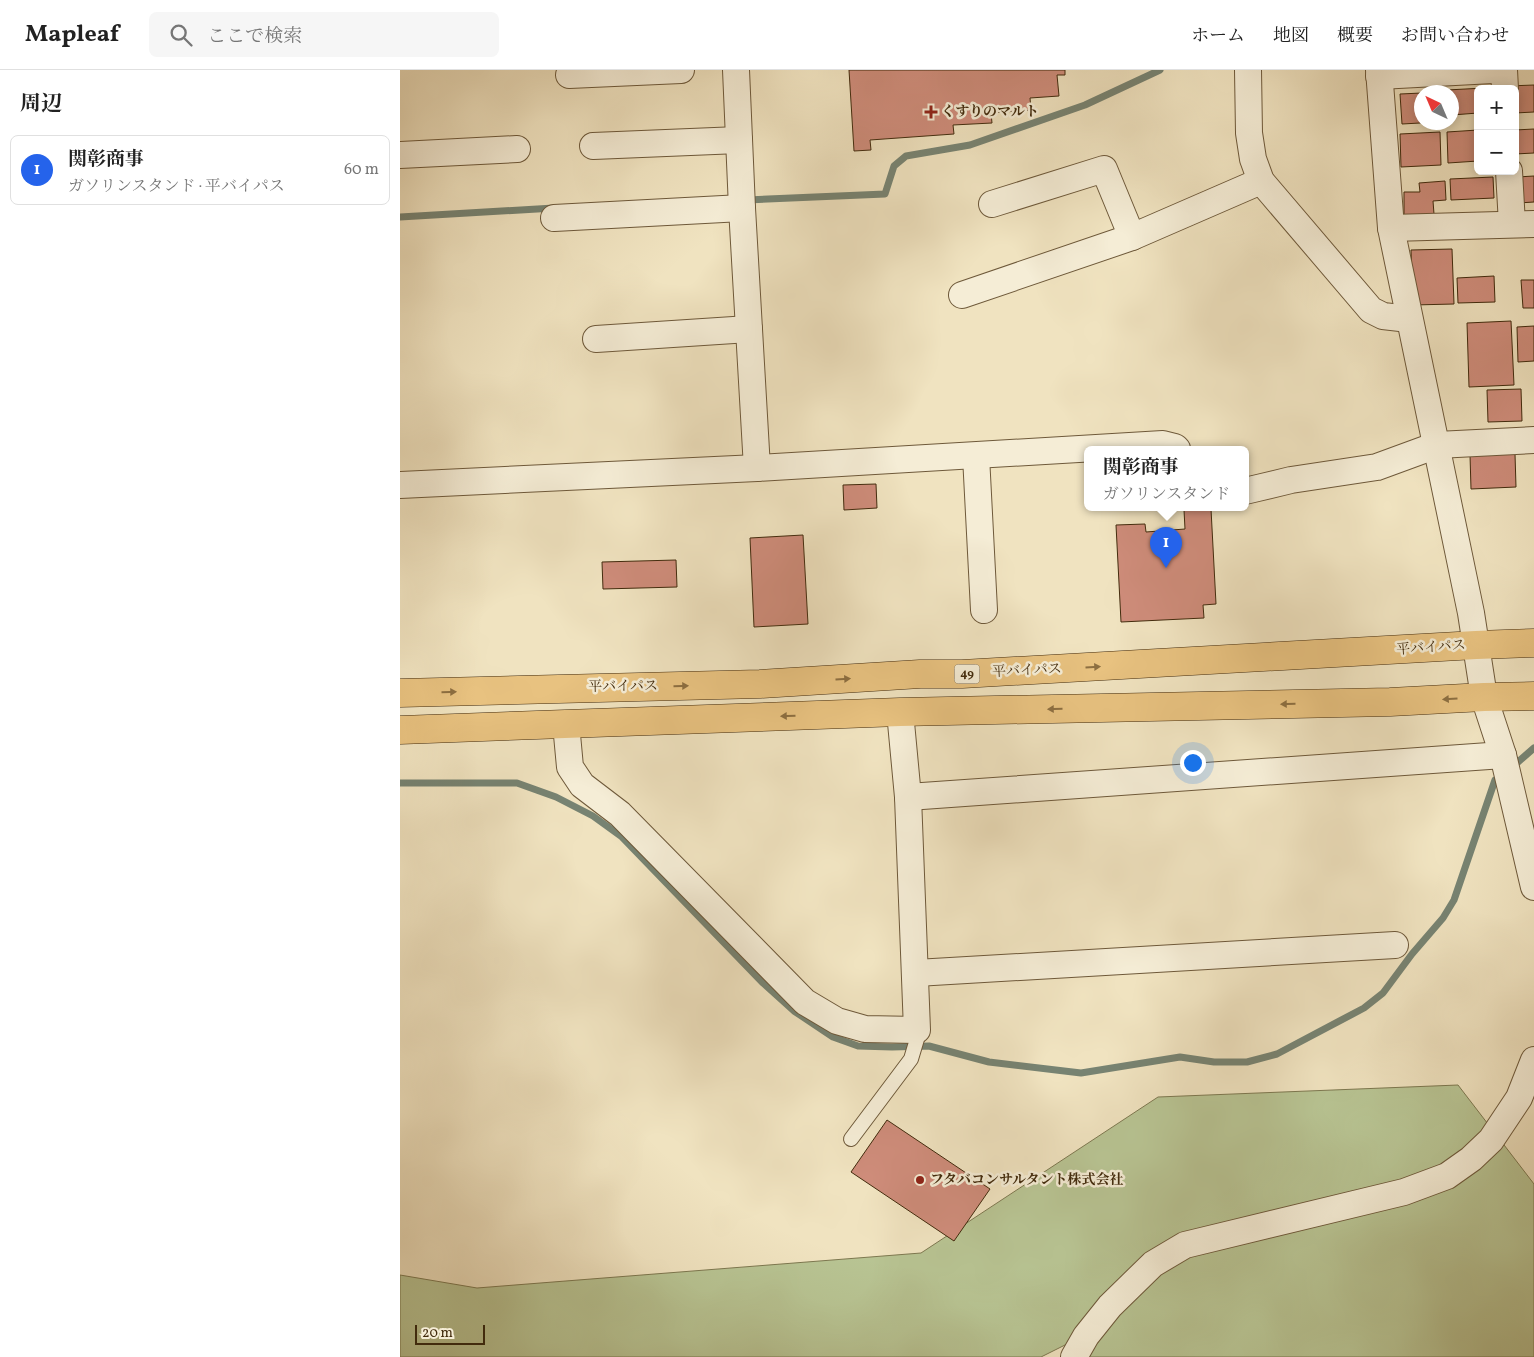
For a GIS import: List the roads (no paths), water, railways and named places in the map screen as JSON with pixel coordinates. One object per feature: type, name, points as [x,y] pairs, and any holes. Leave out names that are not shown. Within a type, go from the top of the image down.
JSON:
[{"type":"highway","name":"平バイパス","points":[[400,693],[760,684],[920,674],[962,674],[1534,643]]},
{"type":"highway","points":[[400,730],[900,712],[1390,702],[1534,696]]},
{"type":"street","points":[[569,75],[681,70]]},
{"type":"street","points":[[736,70],[757,468]]},
{"type":"street","points":[[1248,70],[1249,133],[1253,159],[1261,181],[1371,310],[1383,316],[1409,319]]},
{"type":"street","points":[[1493,70],[1379,73],[1391,228],[1471,613],[1484,697],[1503,755],[1534,886]]},
{"type":"street","points":[[1504,70],[1505,85]]},
{"type":"street","points":[[593,146],[739,140]]},
{"type":"street","points":[[400,155],[517,149]]},
{"type":"street","points":[[992,204],[1104,168],[1132,237]]},
{"type":"street","points":[[1391,228],[1523,224],[1510,175]]},
{"type":"street","points":[[962,296],[1132,237],[1261,181]]},
{"type":"street","points":[[554,218],[742,202]]},
{"type":"street","points":[[596,339],[749,329]]},
{"type":"street","points":[[1249,490],[1291,480],[1377,467],[1437,445],[1534,440]]},
{"type":"street","points":[[1132,446],[1163,444],[1170,446]]},
{"type":"street","points":[[400,485],[757,468],[1084,449]]},
{"type":"street","points":[[976,456],[984,610]]},
{"type":"street","points":[[566,724],[570,767],[582,785],[620,814],[805,1002],[837,1021],[866,1029],[917,1034],[908,797],[900,712]]},
{"type":"street","points":[[908,797],[1503,755]]},
{"type":"street","points":[[916,973],[1395,945]]},
{"type":"street","points":[[1074,1357],[1086,1336],[1110,1306],[1153,1264],[1185,1245],[1404,1192],[1447,1176],[1491,1140],[1519,1098],[1534,1060]]},
{"type":"lane","points":[[851,1139],[911,1059],[917,1034]]},
{"type":"waterway","points":[[747,200],[885,194],[894,166],[906,156],[970,145],[1085,105],[1160,70]]},
{"type":"waterway","points":[[400,217],[554,208]]},
{"type":"waterway","points":[[1518,762],[1534,748]]},
{"type":"waterway","points":[[400,783],[517,783],[556,797],[593,816],[622,837],[763,983],[794,1011],[833,1037],[858,1046],[929,1046],[989,1062],[1081,1073],[1180,1057],[1214,1062],[1247,1062],[1277,1054],[1364,1008],[1383,993],[1412,954],[1443,918],[1454,900],[1495,780]]},
{"type":"place","name":"くすりのマルト","points":[[931,112]]},
{"type":"place","name":"関彰商事","points":[[1166,568]]},
{"type":"place","name":"フタバコンサルタント株式会社","points":[[920,1180]]}]
